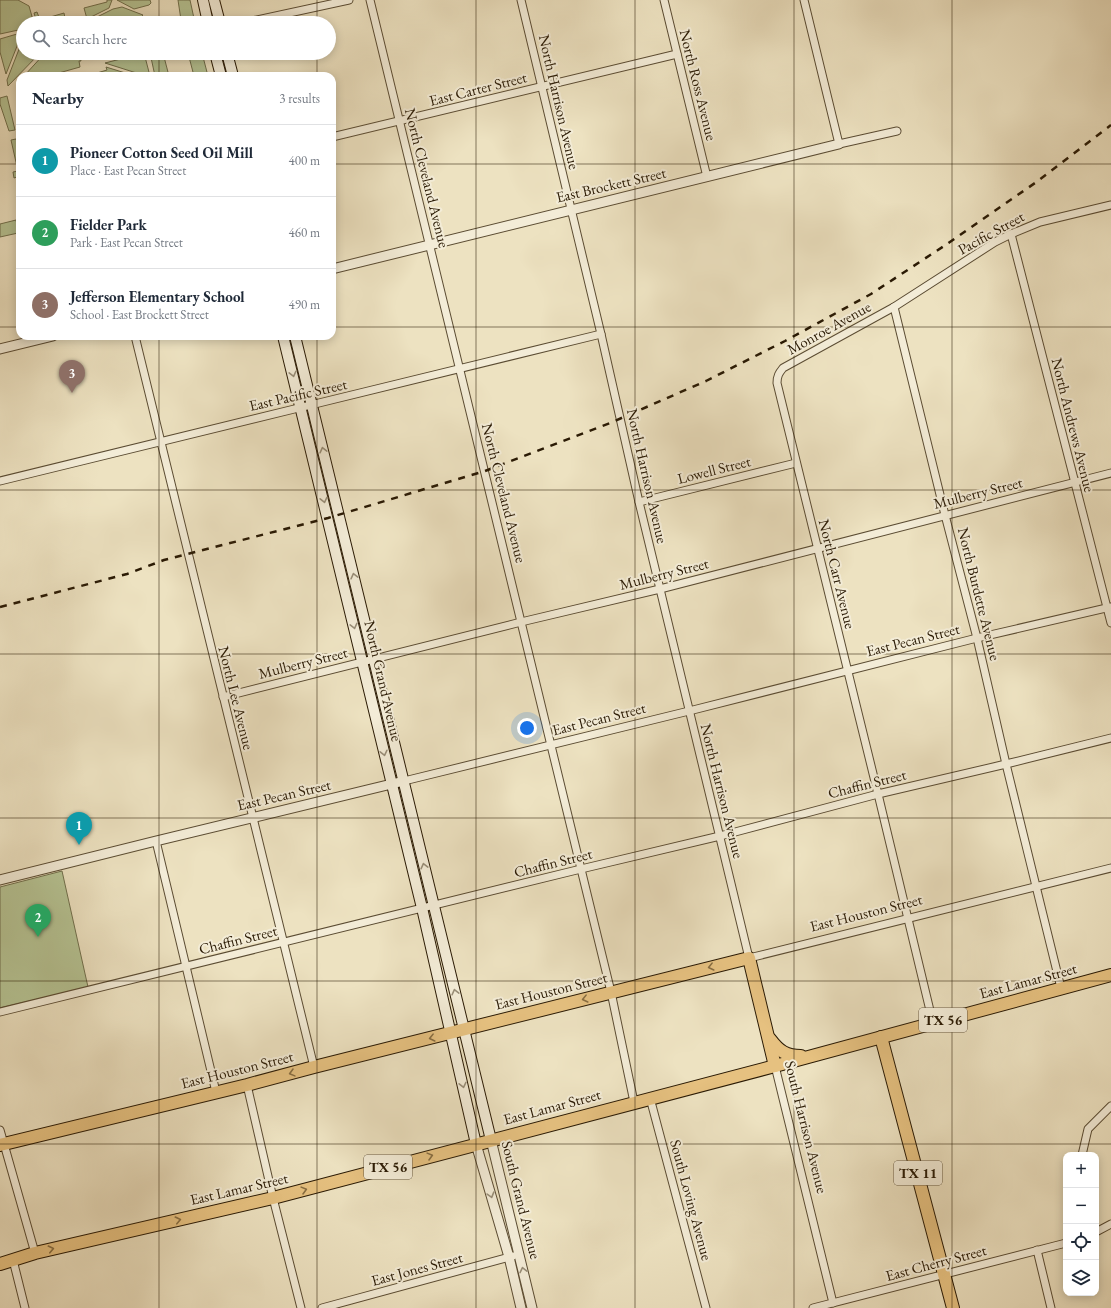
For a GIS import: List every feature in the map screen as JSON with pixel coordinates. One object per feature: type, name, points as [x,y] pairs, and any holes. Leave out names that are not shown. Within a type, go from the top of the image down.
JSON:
[{"type":"main road","points":[[203,0],[206,16]]},
{"type":"main road","points":[[214,0],[218,16]]},
{"type":"main road","points":[[217,60],[220,72]]},
{"type":"main road","points":[[229,60],[232,72]]},
{"type":"main road","name":"North Grand Avenue","points":[[284,340],[363,661],[451,1033]]},
{"type":"main road","name":"North Grand Avenue","points":[[296,340],[464,1030]]},
{"type":"main road","name":"East Houston Street","points":[[2,1144],[247,1085],[749,958]]},
{"type":"main road","name":"South Harrison Avenue","points":[[749,958],[775,1066]]},
{"type":"main road","name":"East Lamar Street","points":[[0,1264],[35,1253],[272,1198],[775,1066],[1111,975]]},
{"type":"main road","name":"South Grand Avenue","points":[[464,1030],[491,1140]]},
{"type":"main road","name":"South Grand Avenue","points":[[451,1033],[476,1144]]},
{"type":"main road","points":[[768,1035],[775,1046],[782,1052],[792,1056],[810,1056]]},
{"type":"main road","name":"TX 11","points":[[881,1037],[953,1308]]},
{"type":"street","points":[[275,16],[349,0]]},
{"type":"street","name":"North Cleveland Avenue","points":[[370,0],[582,869],[634,1102]]},
{"type":"street","name":"North Harrison Avenue","points":[[521,0],[601,334],[639,502],[749,958]]},
{"type":"street","name":"North Ross Avenue","points":[[664,0],[707,177]]},
{"type":"street","points":[[804,0],[839,144]]},
{"type":"street","name":"East Carter Street","points":[[336,136],[677,54]]},
{"type":"street","name":"East Brockett Street","points":[[336,267],[897,131]]},
{"type":"street","name":"Pacific Street","points":[[894,307],[995,242],[1012,234],[1040,222],[1111,205]]},
{"type":"street","name":"North Andrews Avenue","points":[[1012,234],[1074,482],[1109,608],[1111,623]]},
{"type":"street","name":"Monroe Avenue","points":[[778,374],[783,368],[894,307]]},
{"type":"street","name":"North Burdette Avenue","points":[[894,307],[977,638],[1006,764],[1061,988]]},
{"type":"street","name":"East Pacific Street","points":[[0,481],[601,334]]},
{"type":"street","points":[[0,350],[38,340]]},
{"type":"street","name":"North Lee Avenue","points":[[136,340],[222,697],[314,1067]]},
{"type":"street","name":"North Carr Avenue","points":[[778,374],[777,384],[933,1023]]},
{"type":"street","name":"Lowell Street","points":[[639,502],[796,463]]},
{"type":"street","name":"Mulberry Street","points":[[222,697],[374,658],[660,589],[1111,473]]},
{"type":"street","name":"East Pecan Street","points":[[0,880],[156,840],[552,745],[977,638],[1109,608]]},
{"type":"street","name":"Chaffin Street","points":[[0,1012],[720,836],[878,794],[1111,738]]},
{"type":"street","points":[[156,840],[216,1092]]},
{"type":"street","name":"East Houston Street","points":[[749,958],[1111,868]]},
{"type":"street","name":"South Harrison Avenue","points":[[775,1066],[833,1303]]},
{"type":"street","points":[[247,1085],[272,1198],[301,1308]]},
{"type":"street","name":"South Loving Avenue","points":[[650,1098],[706,1308]]},
{"type":"street","points":[[1083,1152],[1088,1128],[1111,1106]]},
{"type":"street","points":[[0,1130],[2,1144],[35,1253]]},
{"type":"street","name":"South Grand Avenue","points":[[491,1140],[532,1308]]},
{"type":"street","name":"South Grand Avenue","points":[[476,1144],[509,1257],[521,1308]]},
{"type":"street","points":[[483,1169],[498,1166]]},
{"type":"street","points":[[1099,1228],[1111,1224]]},
{"type":"street","name":"East Cherry Street","points":[[813,1308],[1063,1244]]},
{"type":"street","points":[[1037,1250],[1051,1308]]},
{"type":"street","name":"East Jones Street","points":[[322,1308],[520,1254]]},
{"type":"street","points":[[12,1260],[25,1308]]},
{"type":"green space","points":[[0,0],[18,0],[29,6],[32,16],[16,16],[16,31],[0,34]]},
{"type":"green space","points":[[107,0],[112,0],[109,8],[93,16],[86,16],[84,8],[107,2]]},
{"type":"green space","points":[[117,0],[150,0],[151,3],[149,5],[134,9]]},
{"type":"green space","points":[[178,0],[190,0],[193,16],[180,16]]},
{"type":"green space","points":[[122,7],[143,15],[99,16],[113,9]]},
{"type":"green space","points":[[37,12],[38,16],[35,16],[34,13]]},
{"type":"green space","points":[[64,13],[65,16],[54,16]]},
{"type":"green space","points":[[16,34],[16,49],[6,74],[0,52],[0,39]]},
{"type":"green space","points":[[16,57],[16,60],[33,60],[22,72],[16,72],[16,78],[8,86],[7,80]]},
{"type":"green space","points":[[39,60],[81,61],[79,61],[80,67],[62,72],[28,72]]},
{"type":"green space","points":[[117,60],[146,60],[149,72],[133,72],[105,63]]},
{"type":"green space","points":[[152,60],[165,60],[168,72],[154,72]]},
{"type":"green space","points":[[190,60],[204,60],[207,72],[193,72]]},
{"type":"green space","points":[[106,67],[122,72],[100,72],[107,70]]},
{"type":"green space","points":[[7,96],[15,130],[9,131],[0,104],[0,98]]},
{"type":"green space","points":[[16,139],[16,162],[11,140]]},
{"type":"green space","points":[[16,171],[16,177],[14,178],[13,172]]},
{"type":"green space","points":[[16,220],[16,233],[0,237],[0,224]]},
{"type":"green space","points":[[62,871],[88,987],[0,1008],[0,887]]},
{"type":"railway","points":[[0,607],[127,574],[164,560],[328,518],[485,471],[610,423],[706,381],[785,341],[871,294],[1035,183],[1111,125]]},
{"type":"place","name":"Jefferson Elementary School","points":[[72,393]]},
{"type":"place","name":"Pioneer Cotton Seed Oil Mill","points":[[79,845]]},
{"type":"place","name":"Fielder Park","points":[[38,937]]}]
